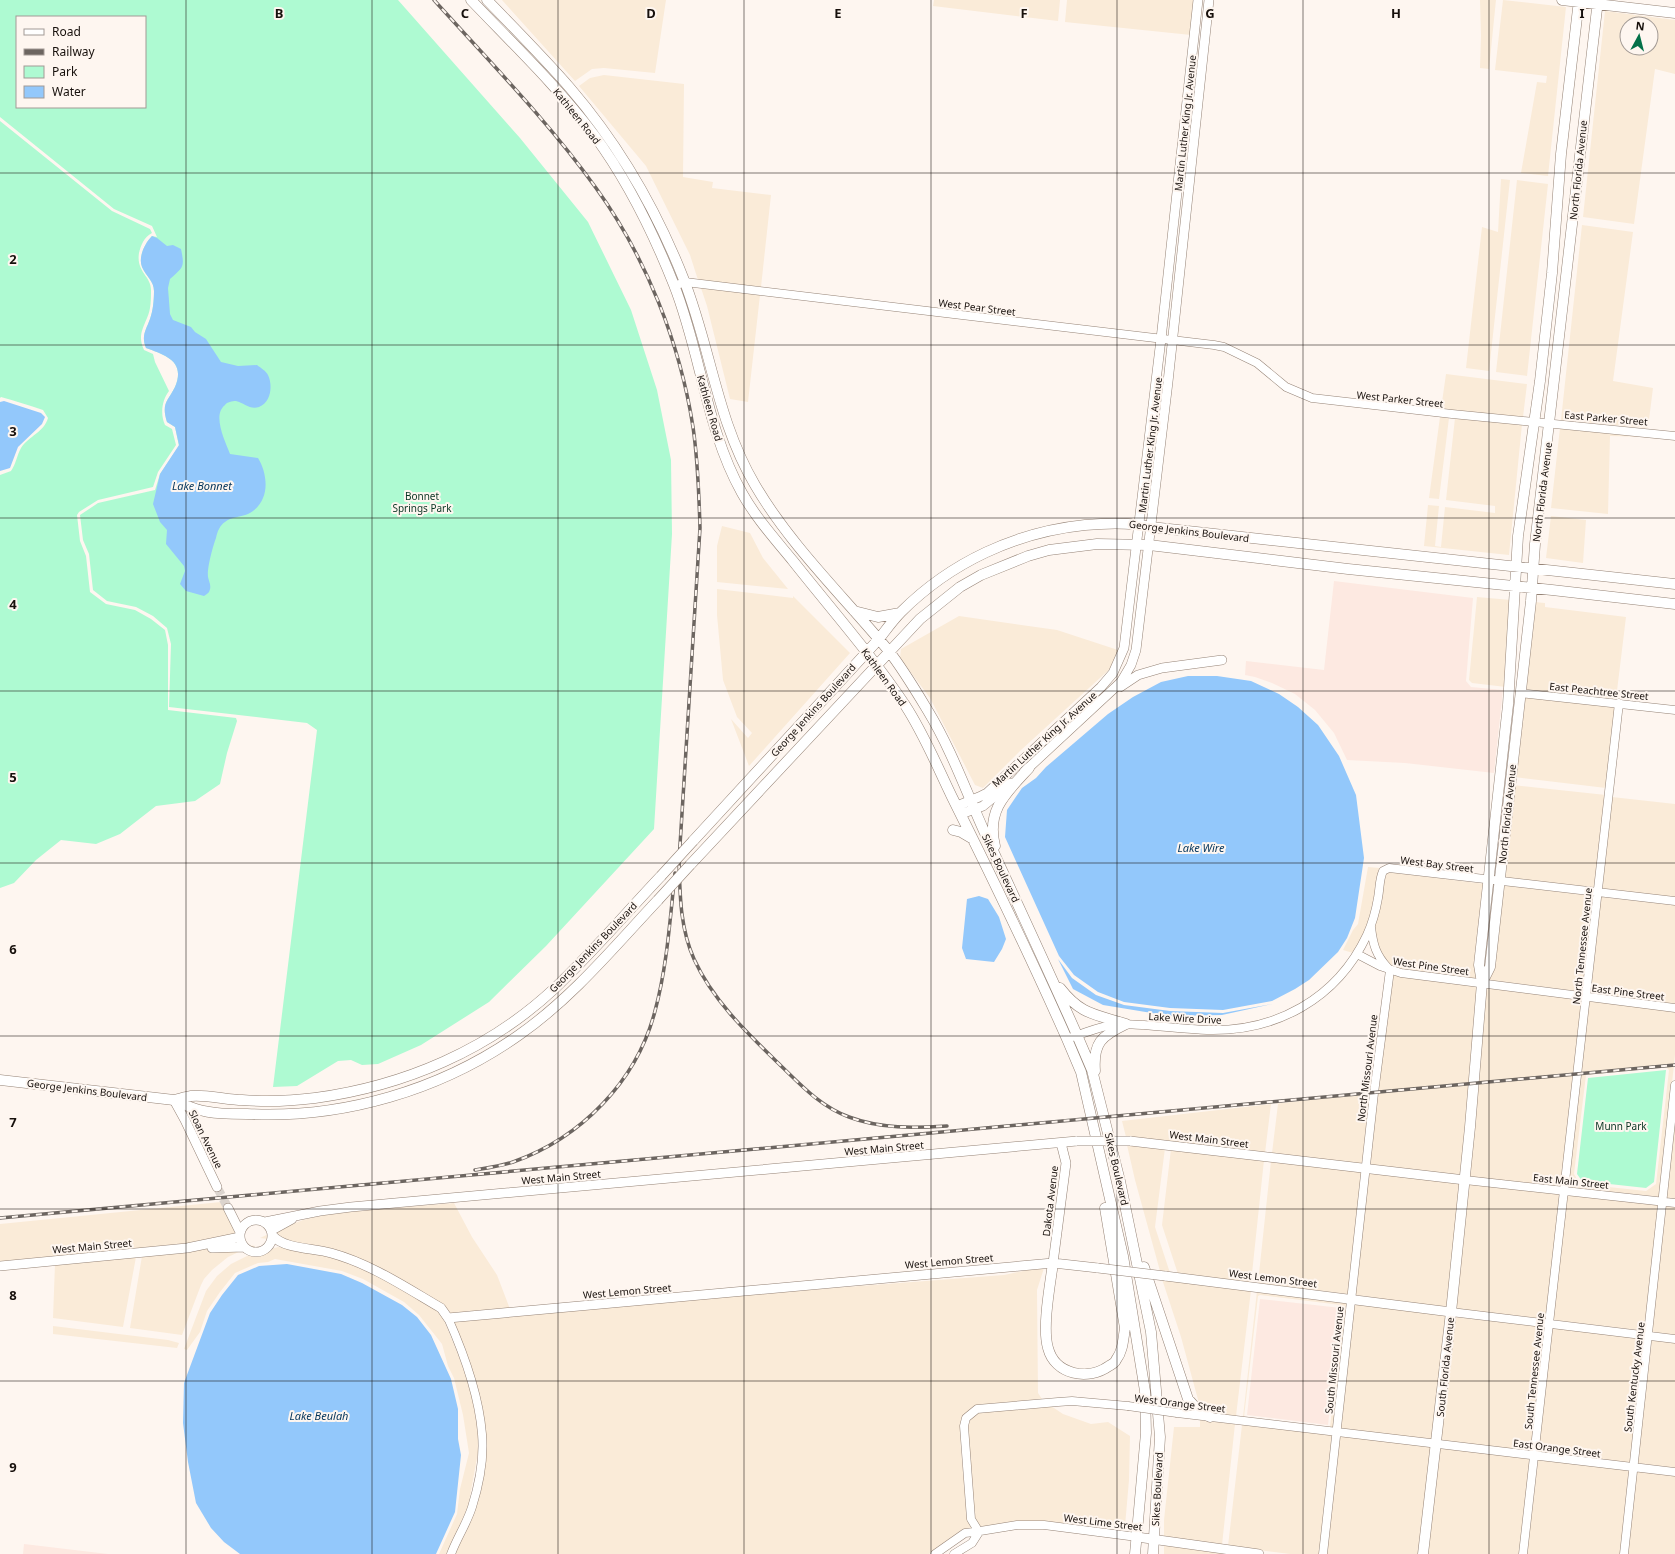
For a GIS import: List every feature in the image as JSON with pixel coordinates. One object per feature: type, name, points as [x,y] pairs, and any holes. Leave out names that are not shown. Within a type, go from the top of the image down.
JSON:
[{"type":"main road","name":"Kathleen Road","points":[[471,0],[560,95],[610,157],[637,203],[674,286],[692,340],[707,403],[717,434],[741,492],[761,522],[877,664],[908,708],[924,737],[959,810]]},
{"type":"main road","name":"Kathleen Road","points":[[487,0],[571,89],[618,151],[635,179],[661,226],[685,282],[703,336],[718,398],[736,449],[755,485],[771,511],[889,652],[929,713],[960,773],[973,805]]},
{"type":"main road","name":"Martin Luther King Jr. Avenue","points":[[959,810],[973,805],[987,793],[1101,687],[1113,674],[1124,648],[1161,339],[1198,0]]},
{"type":"main road","name":"Martin Luther King Jr. Avenue","points":[[973,805],[983,806],[1029,768],[1109,695],[1121,682],[1131,665],[1136,650],[1173,340],[1209,0]]},
{"type":"main road","points":[[1562,0],[1598,2],[1675,13]]},
{"type":"main road","name":"North Florida Avenue","points":[[1465,1180],[1482,983],[1479,965],[1509,691],[1520,514],[1535,422],[1552,273],[1561,154],[1579,1]]},
{"type":"main road","name":"North Florida Avenue","points":[[1482,983],[1490,967],[1533,568],[1598,2]]},
{"type":"main road","name":"George Jenkins Boulevard","points":[[174,1100],[192,1096],[255,1101],[309,1099],[335,1095],[388,1083],[440,1064],[489,1038],[555,988],[661,876],[878,640],[900,613],[917,597],[951,572],[974,558],[999,546],[1043,532],[1069,527],[1093,524],[1139,524],[1151,527],[1675,584]]},
{"type":"main road","name":"George Jenkins Boulevard","points":[[0,1080],[174,1100],[197,1109],[228,1113],[290,1114],[353,1106],[391,1097],[426,1085],[471,1064],[519,1035],[564,999],[920,619],[939,602],[960,587],[981,575],[1028,556],[1050,550],[1098,544],[1136,544],[1348,569],[1675,604]]},
{"type":"main road","points":[[854,611],[878,617],[900,613]]},
{"type":"main road","points":[[1109,695],[1138,675],[1146,672],[1162,668],[1222,660]]},
{"type":"main road","points":[[1504,737],[1509,750],[1507,778],[1510,780]]},
{"type":"main road","points":[[1001,868],[993,836],[992,828],[994,817],[1006,792],[1029,768]]},
{"type":"main road","name":"Sikes Boulevard","points":[[973,805],[1077,1035],[1095,1083],[1120,1181],[1151,1332],[1157,1387],[1160,1437],[1153,1554]]},
{"type":"main road","name":"Sikes Boulevard","points":[[959,810],[1067,1039],[1081,1072],[1123,1256],[1145,1391],[1146,1433],[1135,1554]]},
{"type":"main road","points":[[953,830],[961,832],[973,839]]},
{"type":"main road","points":[[1050,975],[1068,998],[1085,1012],[1126,1024]]},
{"type":"main road","points":[[1095,1083],[1095,1050],[1101,1039],[1111,1031],[1126,1024]]},
{"type":"main road","name":"Sloan Avenue","points":[[174,1100],[217,1187]]},
{"type":"main road","name":"West Main Street","points":[[265,1222],[351,1207],[1077,1141],[1130,1141],[1465,1180]]},
{"type":"main road","name":"Dakota Avenue","points":[[1053,1263],[1066,1163],[1061,1143]]},
{"type":"main road","points":[[1053,1263],[1045,1331],[1048,1349],[1056,1364],[1071,1373],[1089,1374],[1103,1370],[1116,1361],[1123,1346],[1124,1328],[1106,1210],[1102,1166]]},
{"type":"main road","name":"South Florida Avenue","points":[[1423,1554],[1465,1180]]},
{"type":"main road","points":[[287,1245],[276,1239],[265,1222],[255,1219],[250,1220],[230,1212],[244,1247],[254,1252],[259,1252],[269,1246],[287,1245],[329,1252],[367,1266],[441,1308],[448,1318]]},
{"type":"main road","name":"West Main Street","points":[[272,1233],[304,1214]]},
{"type":"main road","points":[[240,1234],[242,1227],[250,1220]]},
{"type":"main road","points":[[1130,1228],[1188,1399],[1198,1410],[1210,1417]]},
{"type":"main road","points":[[269,1246],[272,1233]]},
{"type":"main road","name":"West Main Street","points":[[187,1248],[240,1234]]},
{"type":"main road","name":"West Main Street","points":[[0,1266],[187,1248],[244,1247]]},
{"type":"main road","name":"West Lemon Street","points":[[448,1318],[1053,1263],[1351,1298],[1451,1312]]},
{"type":"main road","name":"West Lime Street","points":[[1137,1537],[1259,1554]]},
{"type":"street","name":"West Pear Street","points":[[674,286],[685,282],[1224,347],[1256,363],[1270,374]]},
{"type":"street","name":"West Parker Street","points":[[1270,374],[1286,387],[1312,398],[1355,404],[1535,422]]},
{"type":"street","name":"East Parker Street","points":[[1535,422],[1675,436]]},
{"type":"street","name":"East Peachtree Street","points":[[1520,692],[1675,710]]},
{"type":"street","name":"North Tennessee Avenue","points":[[1564,1190],[1619,704]]},
{"type":"street","name":"West Bay Street","points":[[1383,871],[1389,868],[1675,901]]},
{"type":"street","name":"Lake Wire Drive","points":[[1067,1039],[1111,1025],[1126,1024],[1207,1030],[1228,1030],[1269,1022],[1292,1013],[1321,994],[1341,975],[1357,954],[1371,924],[1378,897],[1379,880],[1383,871]]},
{"type":"street","points":[[1371,924],[1379,958],[1390,970]]},
{"type":"street","name":"West Pine Street","points":[[1357,954],[1390,970],[1482,983]]},
{"type":"street","name":"North Missouri Avenue","points":[[1366,1168],[1390,970]]},
{"type":"street","name":"East Pine Street","points":[[1482,983],[1675,1008]]},
{"type":"street","name":"South Kentucky Avenue","points":[[1624,1554],[1675,1085]]},
{"type":"street","name":"South Missouri Avenue","points":[[1323,1554],[1366,1168]]},
{"type":"street","name":"East Main Street","points":[[1465,1180],[1675,1203]]},
{"type":"street","name":"South Tennessee Avenue","points":[[1523,1554],[1564,1190]]},
{"type":"street","points":[[1451,1312],[1675,1339]]},
{"type":"street","points":[[448,1318],[467,1367],[475,1396],[482,1434],[482,1447],[471,1509],[451,1554]]},
{"type":"street","name":"West Orange Street","points":[[979,1532],[971,1519],[964,1426],[966,1418],[977,1409],[1072,1401],[1128,1406],[1436,1444]]},
{"type":"street","name":"East Orange Street","points":[[1436,1444],[1675,1472]]},
{"type":"street","name":"West Lime Street","points":[[935,1554],[965,1533],[1017,1525],[1044,1525],[1137,1537]]},
{"type":"street","points":[[954,1554],[972,1543],[979,1532]]},
{"type":"shaded area","points":[[502,0],[666,0],[655,73],[604,68],[592,69],[575,81]]},
{"type":"shaded area","points":[[934,0],[1060,0],[1058,21],[933,6]]},
{"type":"shaded area","points":[[1067,0],[1195,0],[1191,35],[1065,22]]},
{"type":"shaded area","points":[[1480,0],[1496,0],[1489,69],[1480,68]]},
{"type":"shaded area","points":[[1503,0],[1566,7],[1548,176],[1521,173],[1537,82],[1546,83],[1547,76],[1495,70]]},
{"type":"shaded area","points":[[1605,11],[1644,16],[1619,16],[1619,56],[1659,56],[1659,18],[1675,20],[1675,74],[1655,69],[1634,224],[1583,217]]},
{"type":"shaded area","points":[[604,75],[684,84],[683,177],[713,182],[712,188],[771,195],[761,287],[698,280],[690,255],[646,166],[579,86],[590,78]]},
{"type":"shaded area","points":[[1501,179],[1510,180],[1489,371],[1466,368],[1482,227],[1498,232]]},
{"type":"shaded area","points":[[1517,180],[1548,184],[1527,376],[1496,372]]},
{"type":"shaded area","points":[[1582,225],[1633,232],[1613,381],[1653,388],[1648,428],[1561,420]]},
{"type":"shaded area","points":[[701,288],[760,295],[748,402],[730,399],[707,306]]},
{"type":"shaded area","points":[[1446,374],[1527,384],[1523,417],[1441,409]]},
{"type":"shaded area","points":[[1440,417],[1449,418],[1439,499],[1429,498]]},
{"type":"shaded area","points":[[1455,418],[1522,424],[1509,555],[1424,546],[1428,505],[1439,506],[1435,546],[1441,547],[1445,507],[1495,513],[1495,506],[1446,500]]},
{"type":"shaded area","points":[[1560,428],[1647,437],[1610,436],[1608,514],[1551,508]]},
{"type":"shaded area","points":[[1551,516],[1586,520],[1583,563],[1546,558]]},
{"type":"shaded area","points":[[722,526],[750,533],[763,558],[788,589],[717,582],[717,546]]},
{"type":"shaded area","points":[[1334,581],[1473,598],[1466,681],[1471,687],[1503,690],[1494,773],[1405,763],[1347,760],[1334,733],[1315,710],[1295,694],[1272,683],[1245,675],[1246,661],[1324,670]]},
{"type":"shaded area","points":[[717,589],[793,598],[793,596],[850,653],[749,766],[731,719],[748,738],[752,733],[737,717],[723,680],[717,615]]},
{"type":"shaded area","points":[[1477,597],[1511,600],[1506,687],[1472,683],[1469,680]]},
{"type":"shaded area","points":[[1534,602],[1545,603],[1545,607],[1626,617],[1616,699],[1524,689]]},
{"type":"shaded area","points":[[959,616],[1057,630],[1118,650],[1112,667],[1021,750],[983,788],[975,785],[930,698],[900,658],[901,649]]},
{"type":"shaded area","points":[[1523,697],[1615,707],[1606,788],[1514,777]]},
{"type":"shaded area","points":[[1513,785],[1606,795],[1594,888],[1503,878]]},
{"type":"shaded area","points":[[1612,797],[1675,804],[1675,898],[1601,889]]},
{"type":"shaded area","points":[[1368,867],[1380,868],[1376,880],[1375,896],[1370,916],[1364,933],[1353,953],[1343,950],[1353,930],[1358,924]]},
{"type":"shaded area","points":[[1389,872],[1485,884],[1478,979],[1392,967],[1382,956],[1374,925],[1385,874]]},
{"type":"shaded area","points":[[1502,885],[1594,896],[1583,992],[1488,980]]},
{"type":"shaded area","points":[[1600,897],[1675,905],[1675,1004],[1590,993]]},
{"type":"shaded area","points":[[1393,975],[1479,986],[1462,1176],[1370,1165]]},
{"type":"shaded area","points":[[1485,988],[1582,1000],[1561,1187],[1469,1177]]},
{"type":"shaded area","points":[[1589,1000],[1675,1012],[1675,1055],[1660,1197],[1568,1187]],"holes":[[[1666,1067],[1669,1070],[1656,1184],[1646,1191],[1580,1184],[1574,1174],[1586,1075]]]},
{"type":"shaded area","points":[[1371,1093],[1363,1164],[1272,1153],[1278,1104],[1273,1104]]},
{"type":"shaded area","points":[[1271,1104],[1265,1153],[1126,1137],[1122,1121]]},
{"type":"shaded area","points":[[1675,1116],[1675,1199],[1667,1198]]},
{"type":"shaded area","points":[[1127,1145],[1165,1148],[1155,1227],[1170,1273],[1160,1271]]},
{"type":"shaded area","points":[[1171,1149],[1264,1160],[1251,1283],[1178,1274],[1162,1225]]},
{"type":"shaded area","points":[[1271,1161],[1363,1171],[1348,1294],[1258,1283]]},
{"type":"shaded area","points":[[1369,1172],[1461,1184],[1448,1308],[1355,1295]]},
{"type":"shaded area","points":[[1468,1184],[1560,1194],[1546,1319],[1455,1309]]},
{"type":"shaded area","points":[[1567,1195],[1659,1205],[1646,1331],[1553,1320]]},
{"type":"shaded area","points":[[221,1202],[241,1238],[0,1262],[0,1224]]},
{"type":"shaded area","points":[[454,1203],[472,1237],[497,1275],[510,1309],[450,1314],[442,1305],[381,1268],[351,1255],[308,1244],[260,1238],[303,1220],[333,1213]]},
{"type":"shaded area","points":[[1666,1206],[1675,1207],[1675,1335],[1652,1332]]},
{"type":"shaded area","points":[[245,1245],[256,1246],[245,1249],[228,1257],[212,1270],[204,1279],[182,1335],[130,1328],[142,1256]]},
{"type":"shaded area","points":[[278,1247],[307,1251],[348,1262],[378,1275],[438,1311],[444,1320],[464,1369],[472,1398],[479,1434],[479,1447],[468,1507],[447,1554],[439,1554],[457,1514],[460,1489],[469,1453],[463,1415],[454,1378],[448,1366],[442,1344],[419,1315],[404,1302],[363,1279],[342,1271],[275,1259],[268,1262],[258,1263],[235,1273],[207,1311],[200,1332],[187,1350],[184,1349],[206,1291],[217,1276],[231,1264],[247,1256]]},
{"type":"shaded area","points":[[136,1257],[123,1327],[53,1318],[55,1264]]},
{"type":"shaded area","points":[[1036,1268],[1044,1268],[1037,1290],[1038,1393],[1042,1399],[977,1405],[964,1415],[960,1427],[961,1451],[968,1519],[972,1529],[963,1529],[929,1554],[454,1554],[486,1447],[453,1321],[756,1294],[1004,1275]]},
{"type":"shaded area","points":[[1162,1279],[1174,1282],[1176,1281],[1251,1290],[1236,1416],[1211,1413],[1200,1407],[1181,1337]]},
{"type":"shaded area","points":[[1257,1291],[1348,1302],[1333,1428],[1330,1427],[1344,1308],[1341,1305],[1260,1295],[1258,1296],[1243,1417]]},
{"type":"shaded area","points":[[1260,1299],[1341,1308],[1328,1425],[1247,1415]]},
{"type":"shaded area","points":[[1354,1303],[1447,1316],[1433,1440],[1340,1429]]},
{"type":"shaded area","points":[[1454,1317],[1545,1327],[1532,1452],[1440,1441]]},
{"type":"shaded area","points":[[53,1326],[168,1340],[179,1343],[177,1348],[53,1334]]},
{"type":"shaded area","points":[[1552,1328],[1645,1339],[1631,1463],[1538,1452]]},
{"type":"shaded area","points":[[1652,1339],[1675,1343],[1675,1468],[1637,1463]]},
{"type":"shaded area","points":[[1051,1406],[1063,1414],[1091,1424],[1108,1422],[1130,1436],[1129,1480],[1125,1526],[1091,1525],[1091,1527],[1045,1521],[1017,1521],[980,1527],[975,1518],[967,1427],[969,1420],[978,1412]]},
{"type":"shaded area","points":[[1200,1420],[1235,1424],[1222,1545],[1164,1537],[1164,1520],[1174,1427],[1200,1427]]},
{"type":"shaded area","points":[[1242,1425],[1332,1435],[1319,1554],[1290,1554],[1228,1546]]},
{"type":"shaded area","points":[[1339,1436],[1432,1447],[1419,1554],[1326,1554]]},
{"type":"shaded area","points":[[1439,1448],[1531,1459],[1520,1554],[1426,1554]]},
{"type":"shaded area","points":[[1538,1460],[1630,1470],[1620,1554],[1527,1554]]},
{"type":"shaded area","points":[[1636,1471],[1675,1476],[1675,1554],[1627,1554]]},
{"type":"shaded area","points":[[24,1544],[108,1554],[23,1554]]},
{"type":"shaded area","points":[[1164,1545],[1228,1554],[1164,1554]]},
{"type":"green space","name":"Bonnet Springs Park","points":[[0,0],[398,0],[520,138],[588,222],[631,310],[657,390],[671,460],[672,534],[654,829],[546,946],[489,1002],[421,1045],[378,1064],[362,1065],[351,1060],[338,1061],[297,1086],[273,1087],[317,730],[307,723],[169,707],[171,644],[167,628],[153,616],[136,607],[107,601],[93,590],[89,554],[83,540],[80,515],[98,503],[155,490],[160,474],[179,446],[175,427],[167,422],[165,416],[165,406],[175,387],[178,378],[178,371],[172,360],[160,353],[146,348],[144,340],[152,313],[154,287],[142,267],[141,259],[143,250],[149,239],[152,236],[157,237],[152,226],[114,209],[0,117]]},
{"type":"green space","points":[[0,121],[112,211],[150,229],[152,233],[143,242],[139,253],[141,269],[149,281],[151,290],[150,308],[142,330],[141,341],[144,350],[153,354],[155,362],[169,391],[163,403],[163,421],[165,425],[172,429],[176,445],[158,472],[153,487],[98,500],[79,512],[77,515],[80,541],[86,556],[90,592],[106,604],[135,610],[151,619],[165,630],[168,645],[168,710],[236,718],[237,721],[227,753],[220,784],[195,801],[156,806],[120,834],[96,844],[61,840],[36,860],[14,883],[0,888],[0,475],[11,471],[21,448],[43,427],[48,418],[43,410],[1,397],[0,398]]},
{"type":"green space","name":"Munn Park","points":[[1666,1070],[1654,1182],[1646,1188],[1582,1181],[1577,1174],[1588,1078]]},
{"type":"water","name":"Lake Bonnet","points":[[152,236],[167,246],[173,245],[181,249],[183,260],[182,267],[170,279],[168,288],[170,314],[173,320],[191,327],[195,332],[206,339],[221,362],[238,366],[257,365],[267,374],[270,379],[270,393],[263,405],[253,408],[233,401],[227,403],[221,409],[221,428],[230,454],[258,458],[264,473],[265,489],[264,496],[255,509],[248,514],[227,520],[219,529],[208,568],[210,590],[204,596],[186,591],[180,584],[185,571],[184,566],[166,544],[167,530],[160,522],[153,504],[160,474],[179,445],[175,427],[167,422],[165,416],[166,403],[178,378],[176,365],[172,360],[160,353],[146,348],[144,340],[152,313],[154,287],[142,267],[141,259],[145,246]]},
{"type":"water","points":[[4,401],[41,413],[45,417],[42,424],[18,447],[10,468],[0,471],[0,402]]},
{"type":"water","name":"Lake Wire","points":[[1188,676],[1217,676],[1251,681],[1279,694],[1298,707],[1318,725],[1339,756],[1356,795],[1364,858],[1355,918],[1347,938],[1338,952],[1309,980],[1272,1001],[1223,1010],[1170,1008],[1124,1002],[1098,992],[1074,975],[1059,956],[1005,837],[1007,810],[1022,788],[1036,778],[1046,767],[1108,714],[1133,697],[1161,682]]},
{"type":"water","points":[[979,896],[988,899],[999,917],[1006,939],[994,962],[966,959],[962,948],[967,899]]},
{"type":"water","points":[[1058,959],[1072,978],[1096,995],[1124,1005],[1170,1011],[1223,1013],[1272,1004],[1222,1015],[1170,1016],[1103,1005],[1073,989]]},
{"type":"water","name":"Lake Beulah","points":[[287,1264],[341,1274],[362,1283],[402,1305],[417,1317],[431,1335],[451,1379],[458,1409],[458,1439],[461,1455],[455,1512],[436,1554],[240,1554],[224,1542],[211,1528],[196,1503],[188,1462],[183,1423],[184,1383],[210,1313],[238,1275],[259,1266]]},
{"type":"tunnel","points":[[217,1187],[228,1208]]},
{"type":"railway","points":[[434,0],[538,115],[578,163],[596,188],[614,215],[645,272],[670,333],[679,364],[687,395],[695,440],[700,528],[679,861],[680,899],[683,923],[689,947],[694,959],[710,988],[742,1027],[802,1086],[828,1107],[849,1117],[885,1126],[947,1126]]},
{"type":"railway","points":[[475,1170],[513,1162],[538,1151],[561,1138],[583,1122],[603,1104],[635,1061],[647,1037],[659,994],[670,925],[675,873]]},
{"type":"railway","points":[[0,1218],[1675,1065]]}]
